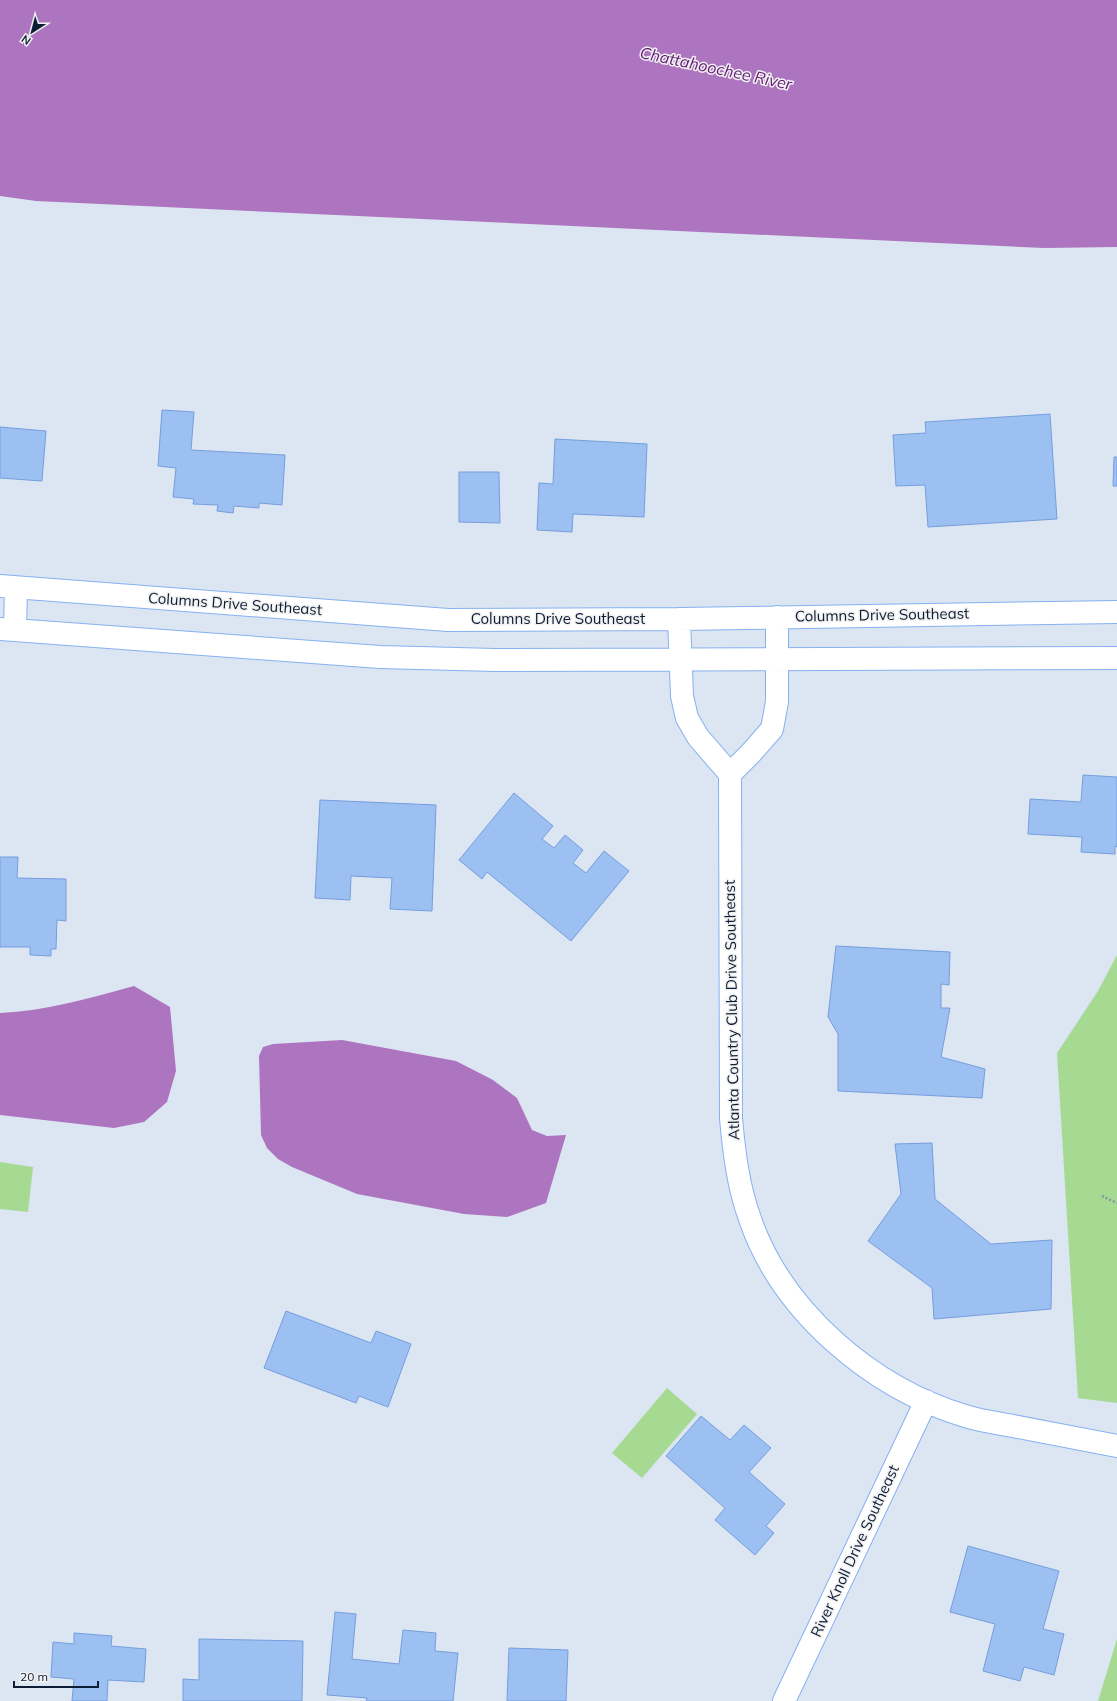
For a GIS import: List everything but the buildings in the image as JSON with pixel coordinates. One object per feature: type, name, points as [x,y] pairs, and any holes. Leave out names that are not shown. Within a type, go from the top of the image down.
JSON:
[{"type":"street","name":"Columns Drive Southeast","points":[[8,587],[448,620],[679,619],[1031,612],[1117,612]]},
{"type":"street","points":[[8,587],[8,630],[380,657],[495,660],[1117,658]]},
{"type":"street","points":[[679,619],[682,696],[687,718],[698,737],[730,774],[772,729],[777,702],[777,617]]},
{"type":"street","name":"Atlanta Country Club Drive Southeast","points":[[730,774],[731,1118],[735,1155],[742,1193],[750,1219],[764,1251],[782,1281],[822,1330],[846,1352],[872,1371],[926,1401],[967,1416],[1117,1446]]},
{"type":"street","name":"River Knoll Drive Southeast","points":[[784,1701],[926,1401]]},
{"type":"path","points":[[1102,1196],[1117,1203]]},
{"type":"green space","points":[[1117,955],[1117,1403],[1078,1398],[1057,1053],[1098,991]]},
{"type":"green space","points":[[0,1162],[33,1167],[28,1212],[0,1209]]},
{"type":"green space","points":[[667,1388],[697,1414],[642,1478],[612,1453]]},
{"type":"green space","points":[[1117,1639],[1117,1701],[1098,1701]]},
{"type":"water","name":"Chattahoochee River","points":[[0,0],[1117,0],[1117,247],[1044,248],[36,201],[0,196]]},
{"type":"water","points":[[134,986],[170,1007],[176,1071],[167,1102],[144,1122],[114,1128],[0,1115],[0,1013],[51,1007]]},
{"type":"water","points":[[342,1040],[456,1061],[493,1080],[517,1098],[532,1130],[547,1136],[566,1135],[546,1203],[507,1217],[464,1214],[357,1194],[292,1167],[278,1159],[267,1148],[261,1135],[259,1056],[263,1047],[273,1044]]}]
